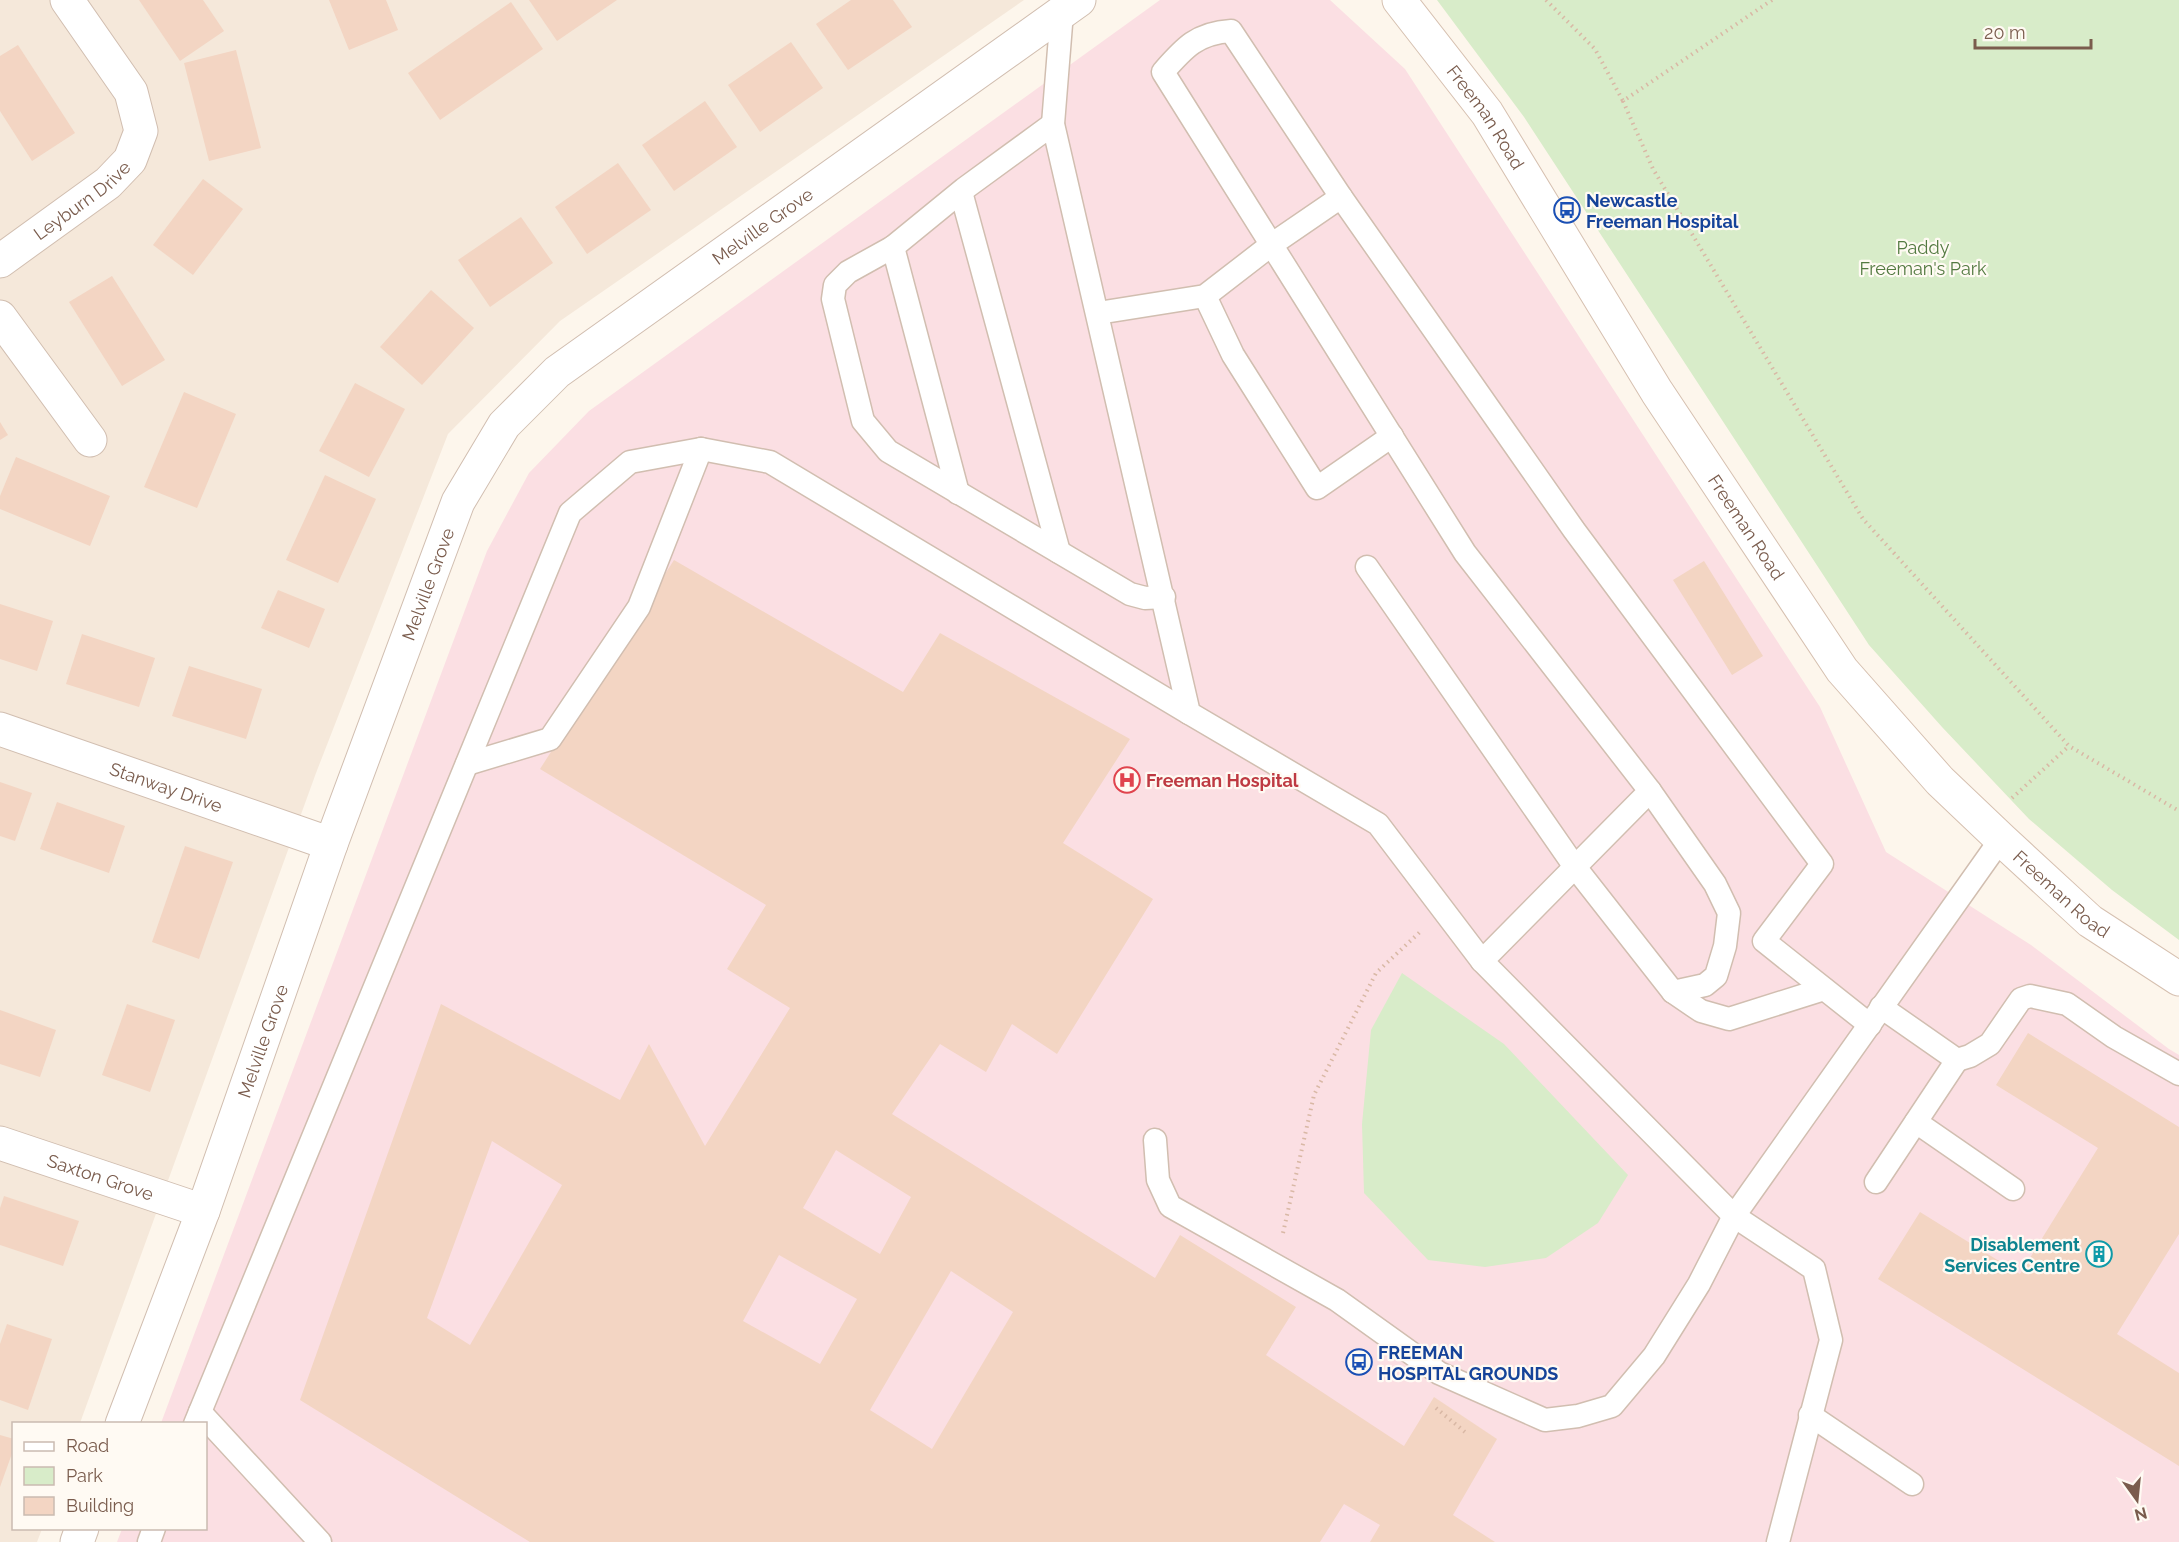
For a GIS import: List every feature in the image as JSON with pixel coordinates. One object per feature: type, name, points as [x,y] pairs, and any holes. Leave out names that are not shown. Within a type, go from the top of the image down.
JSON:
[{"type":"street","name":"Leyburn Drive","points":[[0,261],[108,183],[130,160],[141,132],[131,92],[67,0]]},
{"type":"street","name":"Freeman Road","points":[[1399,0],[1487,113],[1657,392],[1842,670],[1940,781],[2090,921],[2179,979]]},
{"type":"street","name":"Melville Grove","points":[[123,1422],[203,1211],[331,844],[458,502],[504,425],[557,372],[1070,6]]},
{"type":"street","points":[[0,317],[90,440]]},
{"type":"street","name":"Stanway Drive","points":[[0,729],[331,844]]},
{"type":"street","name":"Saxton Grove","points":[[0,1143],[203,1211]]},
{"type":"lane","points":[[1070,6],[1053,124],[1189,713]]},
{"type":"lane","points":[[1673,993],[1705,985],[1716,976],[1725,946],[1729,913],[1715,884],[1650,792],[1465,553],[1163,72],[1184,48],[1212,32],[1230,31],[1341,197],[1574,530],[1822,864],[1764,941],[1824,989],[1957,1060]]},
{"type":"lane","points":[[1053,124],[961,192],[893,247],[848,272],[835,285],[833,299],[863,421],[888,451],[1130,594],[1145,598],[1164,597]]},
{"type":"lane","points":[[961,192],[1059,552]]},
{"type":"lane","points":[[1098,313],[1204,296],[1271,245],[1341,197]]},
{"type":"lane","points":[[893,247],[958,493]]},
{"type":"lane","points":[[1204,296],[1233,355],[1317,488],[1392,436]]},
{"type":"lane","points":[[467,764],[550,739],[639,607],[702,449]]},
{"type":"lane","points":[[197,1418],[570,513],[630,462],[702,449],[770,462],[1378,824],[1482,961],[1734,1216],[1814,1269],[1831,1340],[1778,1542]]},
{"type":"lane","points":[[1367,567],[1575,867],[1673,993],[1701,1011],[1729,1019],[1824,989]]},
{"type":"lane","points":[[1482,961],[1650,792]]},
{"type":"lane","points":[[1155,1140],[1158,1180],[1170,1206],[1337,1300],[1439,1373],[1545,1420],[1578,1416],[1612,1406],[1654,1356],[1699,1284],[1734,1216],[2001,839]]},
{"type":"lane","points":[[1876,1182],[1957,1060],[1970,1056],[1990,1044],[2021,999],[2030,996],[2067,1004],[2114,1037],[2179,1074]]},
{"type":"lane","points":[[1916,1122],[2013,1189]]},
{"type":"lane","points":[[1810,1416],[1912,1484]]},
{"type":"lane","points":[[207,1428],[320,1542]]},
{"type":"path","points":[[1546,0],[1595,49],[1623,100],[1653,170],[1863,519],[2069,746],[2179,811]]},
{"type":"path","points":[[1623,100],[1772,0]]},
{"type":"path","points":[[2011,800],[2069,746]]},
{"type":"path","points":[[1273,1264],[1281,1242],[1314,1095],[1376,973],[1444,911]]},
{"type":"path","points":[[1430,1403],[1465,1432]]},
{"type":"shaded area","points":[[0,0],[1024,0],[560,321],[448,434],[316,773],[80,1422],[12,1422],[12,1530],[42,1530],[37,1542],[0,1542]]},
{"type":"shaded area","name":"Freeman Hospital","points":[[1160,0],[1330,0],[1405,69],[1820,707],[1886,852],[2031,945],[2179,1055],[2179,1542],[117,1542],[122,1530],[207,1530],[207,1422],[161,1422],[487,551],[529,473],[589,411]]},
{"type":"green space","name":"Paddy Freeman's Park","points":[[1437,0],[2179,0],[2179,940],[2112,890],[2029,819],[1869,645],[1524,117]]},
{"type":"green space","points":[[1402,973],[1504,1044],[1628,1175],[1598,1223],[1546,1258],[1485,1267],[1428,1260],[1364,1193],[1362,1124],[1371,1030]]},
{"type":"building","points":[[139,0],[203,0],[224,31],[180,61]]},
{"type":"building","points":[[329,0],[386,0],[398,30],[349,50]]},
{"type":"building","points":[[529,0],[617,0],[557,41]]},
{"type":"building","points":[[851,0],[893,0],[912,27],[848,70],[816,24]]},
{"type":"building","points":[[511,2],[543,49],[440,120],[408,73]]},
{"type":"building","points":[[791,42],[823,88],[760,132],[728,85]]},
{"type":"building","points":[[18,45],[75,133],[32,161],[0,111],[0,56]]},
{"type":"building","points":[[236,50],[261,148],[209,161],[184,63]]},
{"type":"building","points":[[705,101],[737,147],[674,191],[642,145]]},
{"type":"building","points":[[618,163],[651,210],[587,254],[555,207]]},
{"type":"building","points":[[203,179],[243,209],[193,275],[153,245]]},
{"type":"building","points":[[521,217],[553,263],[490,307],[458,260]]},
{"type":"building","points":[[112,276],[165,360],[122,386],[69,302]]},
{"type":"building","points":[[431,290],[474,328],[422,385],[380,347]]},
{"type":"building","points":[[355,383],[405,409],[369,477],[319,451]]},
{"type":"building","points":[[184,392],[236,414],[197,508],[144,487]]},
{"type":"building","points":[[0,422],[8,435],[0,440]]},
{"type":"building","points":[[16,457],[110,496],[90,546],[0,509],[0,496]]},
{"type":"building","points":[[325,475],[376,499],[338,583],[286,560]]},
{"type":"building","points":[[674,560],[903,692],[940,633],[1130,739],[1063,843],[1153,899],[1057,1054],[1012,1024],[986,1072],[940,1044],[892,1114],[1155,1278],[1180,1235],[1296,1307],[1266,1355],[1404,1446],[1434,1397],[1497,1439],[1453,1515],[1495,1542],[1370,1542],[1380,1525],[1344,1504],[1320,1542],[530,1542],[300,1400],[441,1004],[620,1100],[649,1044],[705,1146],[790,1008],[727,969],[766,905],[540,769]],"holes":[[[492,1141],[562,1185],[470,1345],[427,1318]],[[836,1150],[911,1197],[880,1254],[803,1208]],[[779,1255],[857,1299],[820,1364],[743,1321]],[[951,1271],[1013,1312],[932,1449],[870,1410]]]},
{"type":"building","points":[[1704,561],[1763,656],[1732,675],[1673,580]]},
{"type":"building","points":[[278,590],[325,609],[309,648],[261,628]]},
{"type":"building","points":[[0,604],[53,621],[37,671],[0,659]]},
{"type":"building","points":[[82,634],[155,658],[139,707],[66,684]]},
{"type":"building","points":[[189,666],[262,689],[246,739],[172,716]]},
{"type":"building","points":[[0,782],[32,793],[15,841],[0,836]]},
{"type":"building","points":[[57,802],[125,826],[109,873],[40,849]]},
{"type":"building","points":[[185,846],[233,862],[199,959],[152,942]]},
{"type":"building","points":[[127,1004],[175,1020],[150,1092],[102,1075]]},
{"type":"building","points":[[0,1010],[56,1030],[40,1077],[0,1064]]},
{"type":"building","name":"Disablement Services Centre","points":[[2028,1033],[2179,1127],[2179,1234],[2117,1334],[2179,1373],[2179,1466],[1878,1279],[1920,1212],[2020,1274],[2098,1148],[1996,1085]]},
{"type":"building","points":[[4,1196],[79,1221],[63,1266],[0,1245],[0,1208]]},
{"type":"building","points":[[7,1324],[52,1339],[28,1410],[0,1400],[0,1344]]},
{"type":"building","points":[[0,1435],[12,1438],[12,1454],[0,1487]]},
{"type":"place","name":"Newcastle Freeman Hospital","points":[[1567,210]]},
{"type":"place","name":"Freeman Hospital","points":[[1127,780]]},
{"type":"place","name":"Disablement Services Centre","points":[[2099,1254]]},
{"type":"place","name":"FREEMAN HOSPITAL GROUNDS","points":[[1359,1362]]}]
